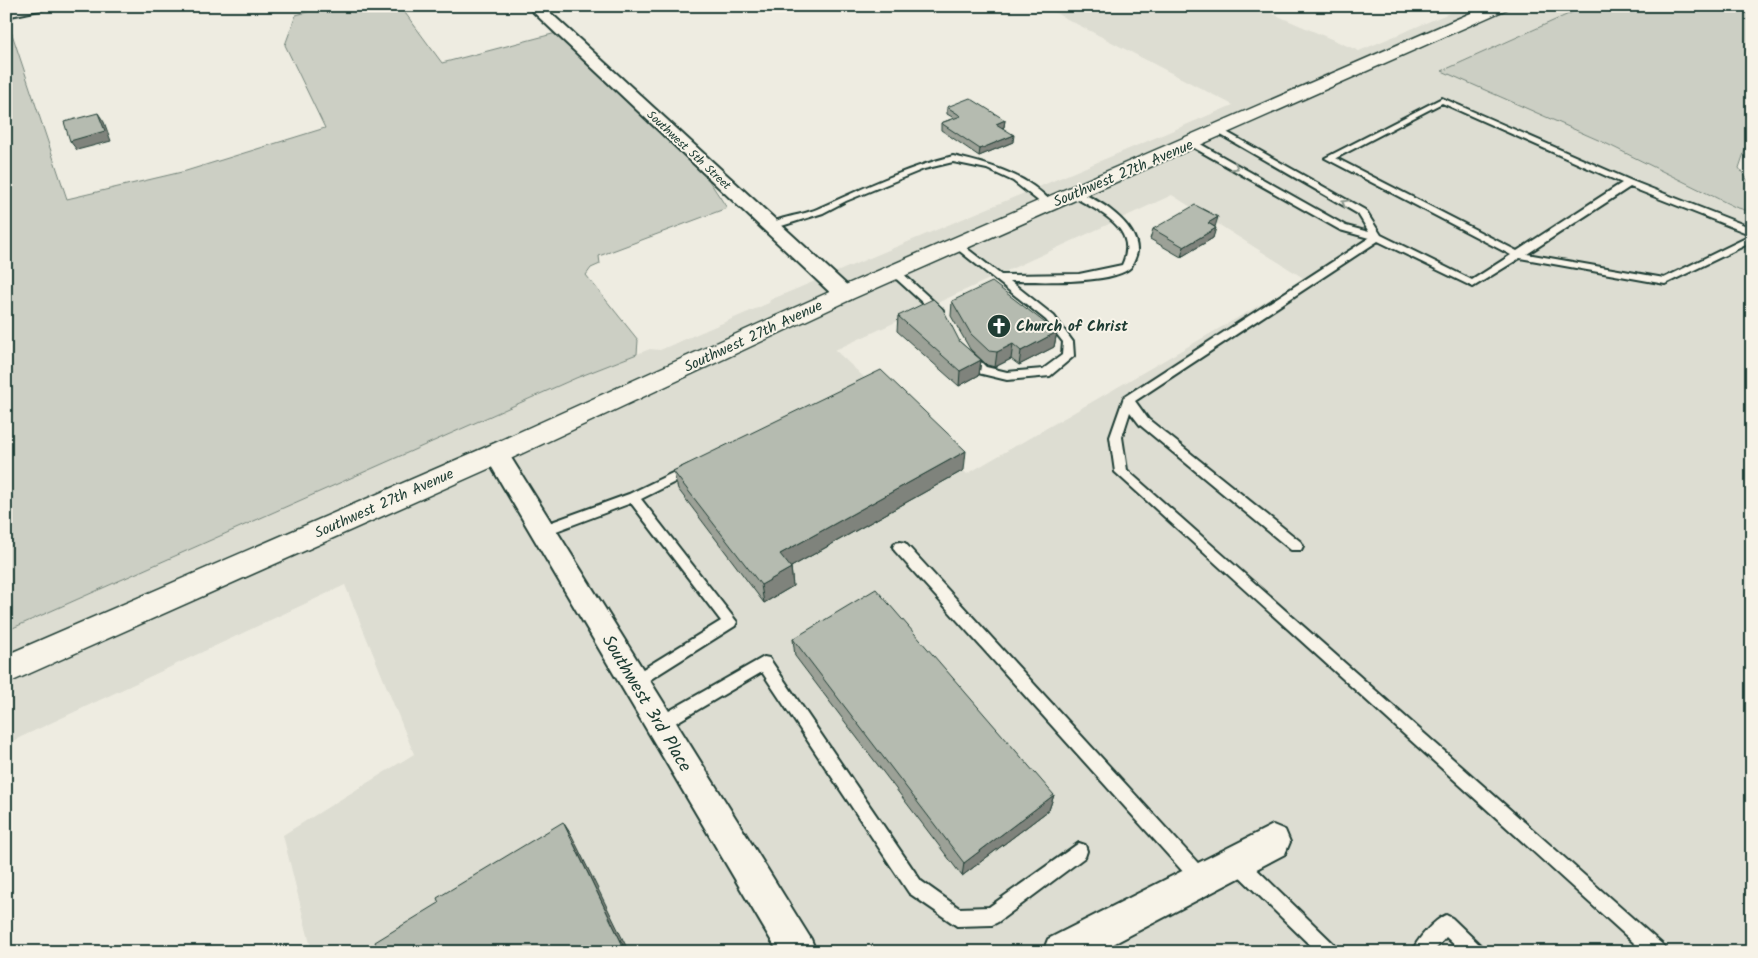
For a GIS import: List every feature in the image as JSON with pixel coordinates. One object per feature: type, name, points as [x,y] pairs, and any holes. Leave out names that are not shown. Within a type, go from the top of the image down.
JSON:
[{"type":"main road","name":"Southwest 27th Avenue","points":[[6,670],[496,454],[844,294],[1501,6]]},
{"type":"street","points":[[6,13],[39,6]]},
{"type":"street","name":"Southwest 5th Street","points":[[534,6],[844,294]]},
{"type":"street","name":"Southwest 3rd Place","points":[[496,454],[798,952]]},
{"type":"street","points":[[1061,952],[1273,842]]},
{"type":"lane","points":[[1752,232],[1629,183],[1442,100],[1329,158],[1518,255],[1665,281],[1752,238]]},
{"type":"lane","points":[[1218,131],[1362,212],[1378,237]]},
{"type":"lane","points":[[1192,142],[1343,228],[1378,237],[1473,284],[1629,183]]},
{"type":"lane","points":[[772,226],[820,211],[843,199],[921,166],[953,159],[990,166],[1008,175],[1049,205]]},
{"type":"lane","points":[[999,278],[1082,277],[1107,274],[1126,267],[1132,252],[1126,229],[1112,215],[1075,194]]},
{"type":"lane","points":[[1378,237],[1128,400],[1116,437],[1121,472],[1658,952]]},
{"type":"lane","points":[[957,245],[1050,318],[1068,342],[1068,356],[1046,373],[1007,376],[982,370],[964,352],[960,344]]},
{"type":"lane","points":[[895,272],[948,321]]},
{"type":"lane","points":[[1128,400],[1144,422],[1296,546]]},
{"type":"lane","points":[[543,531],[632,497],[700,464]]},
{"type":"lane","points":[[632,497],[730,622],[635,682]]},
{"type":"lane","points":[[900,547],[1201,879]]},
{"type":"lane","points":[[660,724],[764,663],[915,887],[957,917],[992,916],[1079,850]]},
{"type":"lane","points":[[1236,861],[1330,952]]},
{"type":"lane","points":[[1421,952],[1446,924],[1475,952]]},
{"type":"shaded area","points":[[330,6],[400,6],[442,63],[560,32],[692,155],[727,208],[599,256],[600,264],[591,268],[586,275],[638,340],[637,354],[576,378],[6,631],[6,16],[67,199],[186,171],[325,128],[285,45],[296,15]]},
{"type":"shaded area","points":[[1042,6],[1255,6],[1359,51],[1466,6],[1489,6],[6,659],[6,631],[576,378],[650,349],[660,350],[769,303],[770,300],[1233,105]]},
{"type":"shaded area","points":[[1514,6],[1560,6],[1574,11],[1443,71],[1605,143],[1735,207],[1752,212],[1752,952],[312,952],[283,835],[414,754],[345,585],[6,744],[6,681],[850,299]],"holes":[[[1172,195],[1305,279],[967,474],[835,350]]]},
{"type":"shaded area","points":[[1560,6],[1752,6],[1752,139],[1748,141],[1739,168],[1752,186],[1752,212],[1735,207],[1605,143],[1442,71],[1573,12]]},
{"type":"building","points":[[970,98],[1005,120],[996,124],[1014,135],[980,149],[941,123],[961,116],[947,107]]},
{"type":"building","points":[[98,113],[105,131],[70,141],[64,122]]},
{"type":"building","points":[[1195,205],[1218,217],[1208,223],[1216,228],[1184,247],[1153,229]]},
{"type":"building","points":[[992,282],[1057,332],[1021,351],[1013,344],[997,352],[989,351],[971,334],[952,301]]},
{"type":"building","points":[[933,299],[943,309],[960,342],[981,360],[960,371],[898,316]]},
{"type":"building","points":[[881,370],[966,451],[780,554],[791,568],[761,585],[673,471]]},
{"type":"building","points":[[876,589],[1054,795],[964,863],[793,639]]},
{"type":"building","points":[[563,822],[626,952],[379,952],[375,942],[439,903],[437,898]]},
{"type":"place","name":"Church of Christ","points":[[999,326]]}]
